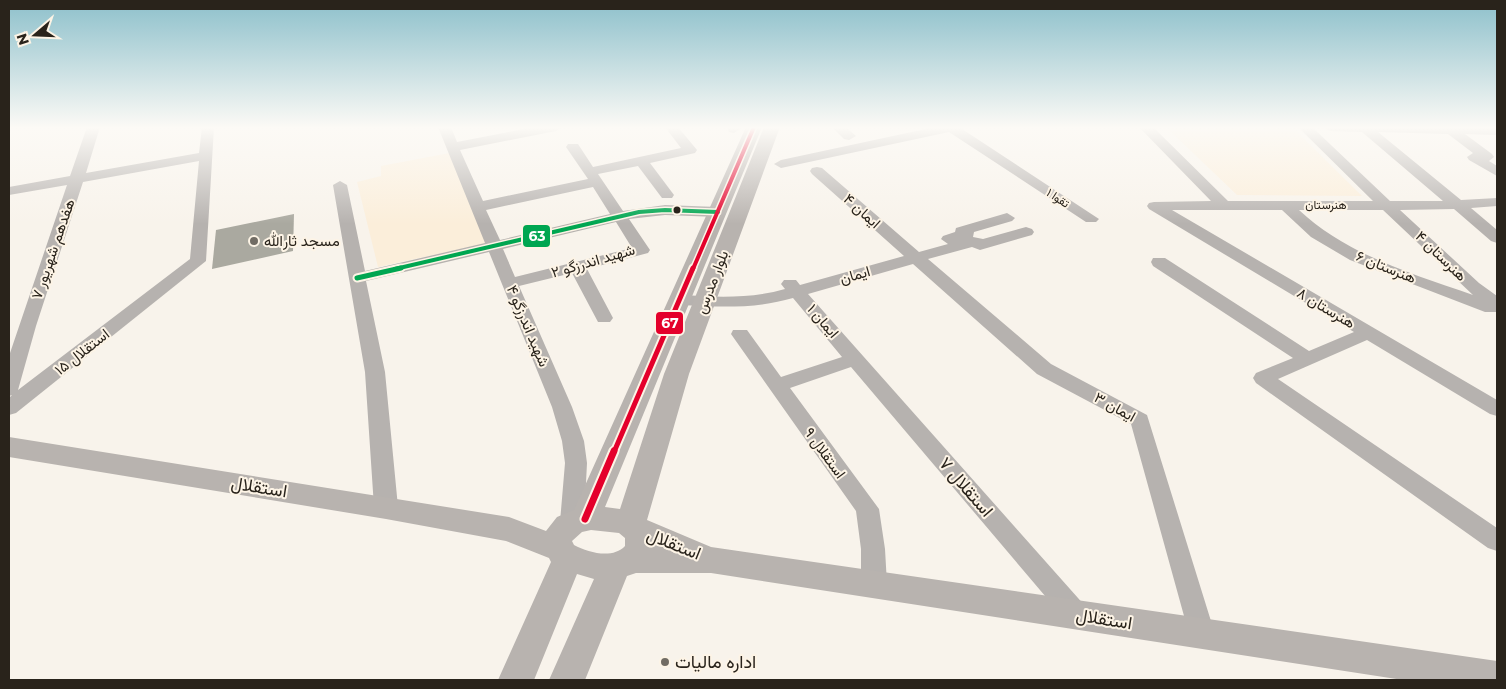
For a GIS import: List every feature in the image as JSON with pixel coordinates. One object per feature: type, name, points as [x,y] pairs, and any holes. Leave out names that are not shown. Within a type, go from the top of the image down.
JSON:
[{"type":"main road","name":"بلوار مدرس","points":[[516,680],[571,534],[682,296],[716,216],[732,159]]},
{"type":"main road","name":"بلوار مدرس","points":[[624,563],[641,548],[640,534],[634,527],[644,469],[706,297],[760,159]]},
{"type":"main road","name":"استقلال","points":[[9,447],[386,507],[509,529],[571,534],[609,520],[634,527],[711,560]]},
{"type":"main road","name":"استقلال","points":[[571,534],[591,564],[711,560],[1497,678]]},
{"type":"main road","points":[[567,680],[624,563]]},
{"type":"street","name":"هفدهم شهریور ۷","points":[[9,389],[27,326],[84,159]]},
{"type":"street","points":[[9,186],[172,159]]},
{"type":"street","name":"استقلال ۱۵","points":[[9,408],[198,261],[206,159]]},
{"type":"street","name":"شهید اندرزگو ۴","points":[[458,159],[562,407],[573,441],[576,463],[571,534]]},
{"type":"street","points":[[581,159],[621,220]]},
{"type":"street","points":[[478,207],[593,177],[650,159]]},
{"type":"street","points":[[781,164],[804,159]]},
{"type":"street","name":"تقوا ۱","points":[[998,159],[1091,219]]},
{"type":"street","points":[[1177,159],[1224,206]]},
{"type":"street","name":"هنرستان ۴","points":[[1338,159],[1473,287],[1497,304]]},
{"type":"street","points":[[1403,159],[1497,238]]},
{"type":"street","points":[[1479,159],[1497,172]]},
{"type":"street","points":[[642,161],[667,195]]},
{"type":"street","name":"ایمان ۴","points":[[817,171],[911,255]]},
{"type":"street","points":[[9,191],[78,176]]},
{"type":"street","points":[[340,185],[375,372],[386,507]]},
{"type":"street","name":"هنرستان","points":[[1154,206],[1387,205],[1497,202]]},
{"type":"street","name":"هنرستان ۸","points":[[1154,206],[1497,409]]},
{"type":"street","name":"هنرستان ۶","points":[[1286,206],[1316,233],[1340,248],[1368,261],[1497,310]]},
{"type":"street","points":[[358,282],[621,220],[716,216]]},
{"type":"street","name":"ایمان","points":[[911,255],[967,234],[962,231],[1007,218]]},
{"type":"street","name":"شهید اندرزگو ۲","points":[[510,283],[642,250],[621,220]]},
{"type":"street","name":"ایمان","points":[[682,296],[706,297],[793,288],[911,255],[975,241],[980,245],[1026,232]]},
{"type":"street","name":"ایمان ۳","points":[[911,255],[1044,369],[1140,420],[1202,634]]},
{"type":"street","points":[[1159,262],[1308,359]]},
{"type":"street","points":[[578,266],[604,318]]},
{"type":"street","name":"ایمان ۱","points":[[793,288],[855,359]]},
{"type":"street","points":[[1368,332],[1262,378],[1497,541]]},
{"type":"street","name":"استقلال ۹","points":[[740,334],[867,509],[873,549],[874,584]]},
{"type":"street","points":[[777,385],[855,359]]},
{"type":"street","name":"استقلال ۷","points":[[855,359],[1077,615]]},
{"type":"shaded area","points":[[417,159],[458,159],[493,242],[378,267],[357,182],[381,176],[381,166]]},
{"type":"shaded area","points":[[1200,159],[1325,159],[1362,196],[1237,195]]},
{"type":"building","name":"مسجد ثارالله","points":[[294,214],[293,251],[212,269],[216,230]]},
{"type":"transit line","name":"67","points":[[585,519],[740,159]]},
{"type":"transit line","name":"63","points":[[357,278],[639,212],[665,210],[718,212]]},
{"type":"place","name":"مسجد ثارالله","points":[[254,241]]},
{"type":"place","name":"اداره مالیات","points":[[665,662]]}]
